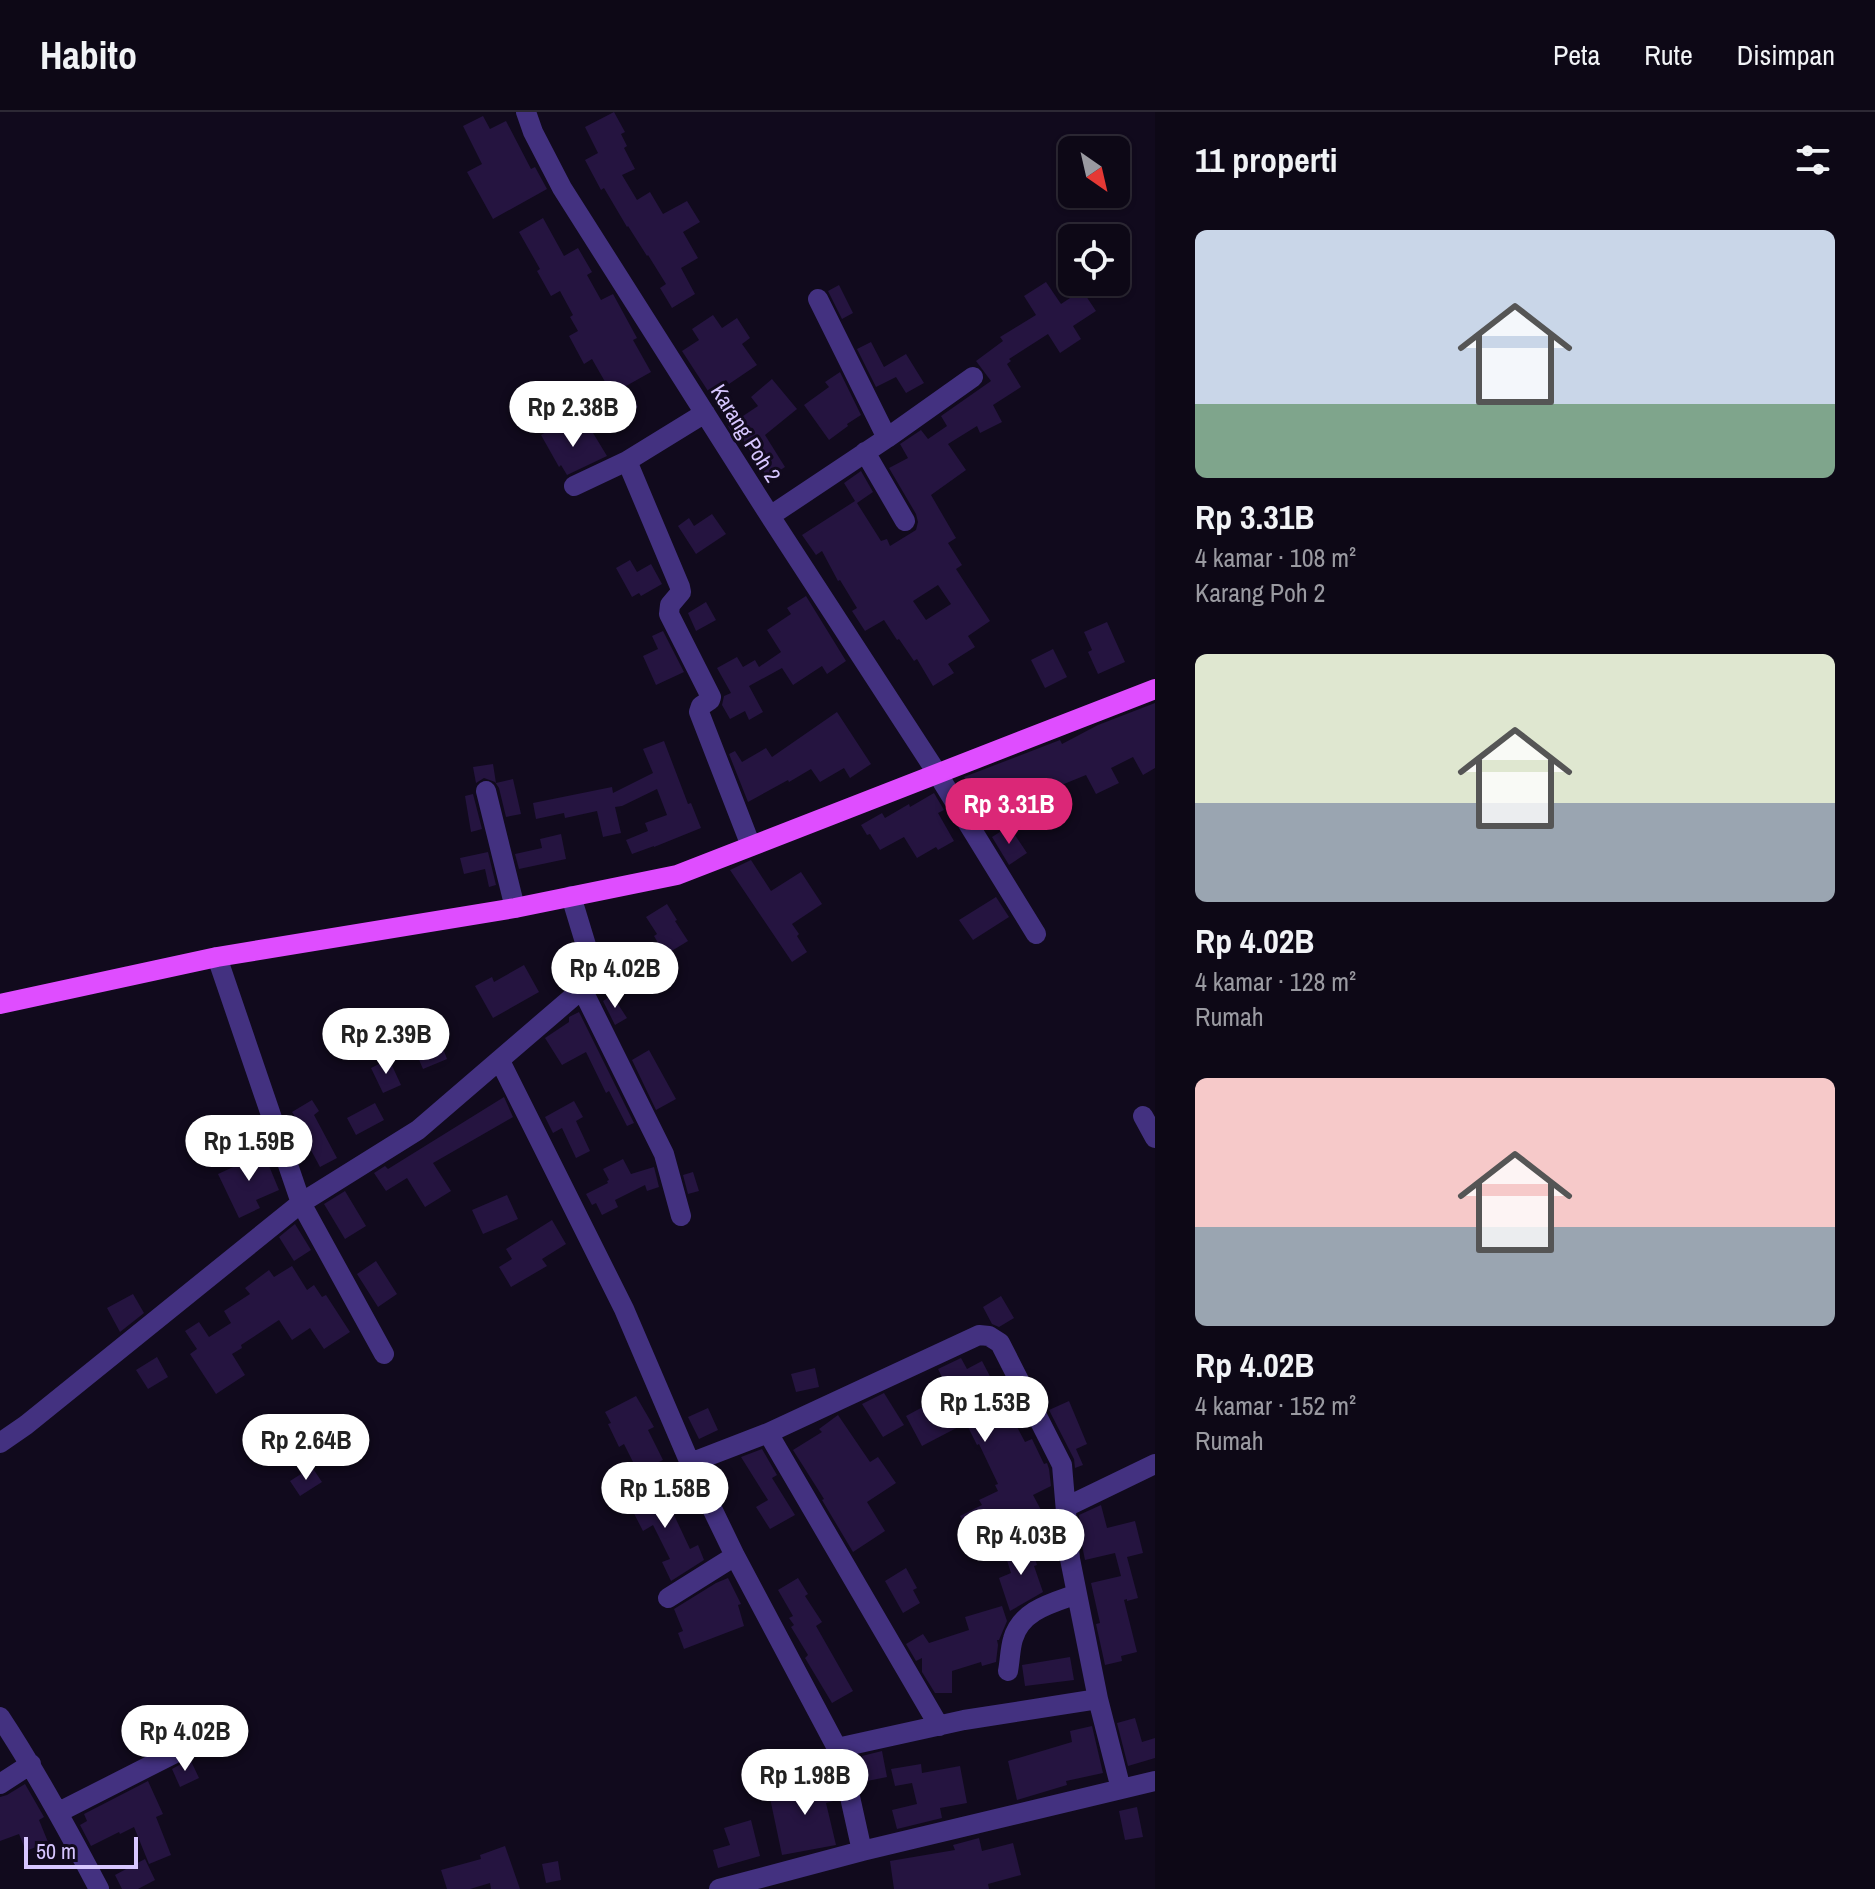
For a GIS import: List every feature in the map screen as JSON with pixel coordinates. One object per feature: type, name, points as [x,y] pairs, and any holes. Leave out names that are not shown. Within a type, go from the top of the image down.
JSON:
[{"type":"main road","points":[[0,1004],[217,957],[515,908],[677,875],[1155,689]]},
{"type":"street","name":"Karang Poh 2","points":[[526,112],[562,188],[937,773],[1036,934]]},
{"type":"street","points":[[818,299],[887,438]]},
{"type":"street","points":[[770,516],[973,377]]},
{"type":"street","points":[[574,486],[627,461],[705,413]]},
{"type":"street","points":[[865,452],[905,521]]},
{"type":"street","points":[[627,461],[680,587],[681,592],[670,605],[669,614],[711,697],[699,712],[751,846]]},
{"type":"street","points":[[486,791],[515,908]]},
{"type":"street","points":[[0,1443],[301,1203],[418,1130],[582,989],[588,982],[592,965],[571,896]]},
{"type":"street","points":[[217,957],[301,1203],[384,1354]]},
{"type":"street","points":[[582,989],[664,1154],[681,1216]]},
{"type":"street","points":[[500,1061],[624,1309],[690,1463],[735,1556],[837,1748],[862,1851]]},
{"type":"street","points":[[1143,1116],[1155,1138]]},
{"type":"street","points":[[690,1463],[768,1433],[979,1335],[989,1336],[1000,1343],[1062,1465],[1070,1559],[1098,1699],[1121,1789]]},
{"type":"street","points":[[768,1433],[939,1726]]},
{"type":"street","points":[[1066,1507],[1155,1464]]},
{"type":"street","points":[[668,1598],[735,1556]]},
{"type":"street","points":[[1008,1671],[1013,1637],[1021,1623],[1034,1610],[1077,1594]]},
{"type":"street","points":[[837,1748],[939,1726],[1098,1699]]},
{"type":"street","points":[[0,1717],[59,1812],[99,1889]]},
{"type":"street","points":[[59,1812],[183,1749]]},
{"type":"street","points":[[0,1784],[31,1764]]},
{"type":"street","points":[[719,1889],[862,1851],[1155,1781]]},
{"type":"building","points":[[614,112],[625,132],[621,134],[627,146],[624,148],[635,169],[622,175],[637,200],[650,192],[663,214],[687,201],[700,222],[683,232],[698,258],[681,268],[695,294],[672,308],[660,288],[666,284],[604,188],[601,190],[585,160],[598,153],[585,127]]},
{"type":"building","points":[[483,116],[490,129],[506,121],[531,169],[535,167],[547,189],[493,219],[467,172],[482,164],[463,126]]},
{"type":"building","points":[[543,218],[564,256],[578,248],[592,272],[587,275],[601,300],[613,294],[651,372],[626,386],[638,407],[612,421],[600,400],[612,394],[592,359],[584,364],[569,336],[578,331],[570,317],[573,315],[560,291],[551,296],[519,232]]},
{"type":"building","points":[[1046,282],[1061,304],[1073,296],[1086,296],[1096,311],[1073,326],[1081,339],[1060,353],[1048,334],[1009,359],[1011,361],[1007,364],[1021,387],[993,405],[1002,422],[980,433],[977,426],[948,444],[966,470],[931,495],[956,538],[948,543],[962,565],[956,569],[990,621],[968,636],[975,647],[948,664],[954,673],[933,686],[917,659],[914,661],[884,620],[865,631],[852,611],[857,608],[822,551],[816,555],[802,535],[855,501],[844,483],[861,471],[873,492],[857,503],[881,541],[887,539],[890,546],[916,530],[916,514],[889,468],[908,458],[900,444],[921,430],[928,439],[947,426],[941,416],[991,381],[976,361],[1003,341],[1000,337],[1036,315],[1024,296]],"holes":[[[938,585],[951,604],[926,620],[913,601]]]},
{"type":"building","points":[[839,285],[853,313],[842,319],[828,291]]},
{"type":"building","points":[[713,315],[722,328],[737,318],[750,338],[742,344],[757,365],[729,384],[726,380],[708,391],[682,351],[699,340],[692,329]]},
{"type":"building","points":[[871,342],[884,367],[906,354],[924,383],[906,393],[896,377],[876,387],[857,349]]},
{"type":"building","points":[[840,372],[861,415],[829,440],[804,405],[829,387],[825,382]]},
{"type":"building","points":[[772,379],[797,409],[765,435],[785,467],[768,478],[741,437],[737,440],[728,426],[758,406],[751,397]]},
{"type":"building","points":[[562,423],[572,439],[590,428],[607,456],[567,475],[541,435]]},
{"type":"building","points":[[712,514],[726,534],[696,554],[678,526],[689,518],[694,526]]},
{"type":"building","points":[[630,560],[637,572],[651,564],[662,584],[641,596],[639,593],[632,597],[616,568]]},
{"type":"building","points":[[806,596],[846,661],[827,674],[822,666],[793,685],[782,668],[749,686],[763,712],[749,720],[745,711],[730,719],[722,705],[724,696],[731,693],[717,668],[737,657],[743,667],[755,660],[759,667],[781,652],[767,630],[791,614],[787,608]]},
{"type":"building","points":[[706,602],[716,620],[696,631],[688,613]]},
{"type":"building","points":[[1107,622],[1125,662],[1098,674],[1088,652],[1092,650],[1084,632]]},
{"type":"building","points":[[663,631],[684,672],[656,685],[643,656],[658,649],[652,636]]},
{"type":"building","points":[[1053,649],[1067,677],[1045,688],[1031,660]]},
{"type":"building","points":[[1155,703],[1155,768],[1143,775],[1133,757],[1111,768],[1119,783],[1096,794],[1086,775],[1037,795],[1030,780],[972,806],[966,796],[972,793],[964,777],[1060,740],[1062,744],[1098,725]]},
{"type":"building","points":[[837,712],[871,764],[850,778],[844,768],[820,782],[811,769],[748,802],[729,754],[735,751],[742,762],[766,748],[772,757]]},
{"type":"building","points":[[664,741],[688,804],[691,803],[701,828],[632,854],[626,840],[648,831],[645,823],[667,815],[657,789],[615,807],[621,833],[603,837],[597,811],[565,818],[564,813],[536,819],[533,803],[612,787],[613,793],[653,773],[643,749]]},
{"type":"building","points":[[493,764],[496,783],[513,779],[521,814],[506,817],[495,782],[484,778],[476,783],[473,767]]},
{"type":"building","points":[[934,793],[944,810],[938,813],[954,841],[938,850],[936,847],[917,858],[904,837],[880,850],[861,825],[882,813],[885,818]]},
{"type":"building","points":[[473,794],[482,829],[471,832],[465,796]]},
{"type":"building","points":[[1006,828],[1027,853],[1009,865],[992,837]]},
{"type":"building","points":[[561,834],[566,859],[519,869],[515,854],[542,848],[540,839]]},
{"type":"building","points":[[488,852],[496,885],[489,887],[485,869],[464,874],[460,858]]},
{"type":"building","points":[[751,860],[771,891],[801,872],[822,904],[792,924],[807,952],[792,962],[730,870]]},
{"type":"building","points":[[996,897],[1009,917],[973,940],[959,920]]},
{"type":"building","points":[[667,904],[688,941],[665,955],[646,917]]},
{"type":"building","points":[[524,965],[539,992],[493,1018],[475,986],[492,977],[494,982]]},
{"type":"building","points":[[612,995],[627,1018],[615,1025],[603,1001]]},
{"type":"building","points":[[579,1012],[634,1123],[627,1126],[586,1052],[562,1065],[545,1038]]},
{"type":"building","points":[[434,1024],[447,1059],[423,1069],[408,1034]]},
{"type":"building","points":[[649,1050],[676,1099],[656,1110],[632,1060]]},
{"type":"building","points":[[389,1059],[401,1085],[383,1093],[371,1068]]},
{"type":"building","points":[[504,1097],[513,1117],[433,1163],[451,1191],[425,1207],[407,1178],[386,1191],[374,1173],[385,1166],[388,1169]]},
{"type":"building","points":[[312,1100],[319,1111],[314,1115],[337,1158],[320,1167],[292,1112]]},
{"type":"building","points":[[574,1101],[583,1117],[576,1121],[590,1151],[576,1158],[562,1128],[553,1133],[545,1117]]},
{"type":"building","points":[[375,1103],[384,1120],[356,1135],[347,1118]]},
{"type":"building","points":[[262,1149],[279,1190],[256,1200],[260,1208],[239,1218],[218,1174],[244,1162],[242,1158]]},
{"type":"building","points":[[623,1159],[631,1174],[654,1167],[659,1187],[647,1191],[645,1185],[615,1200],[618,1207],[602,1215],[596,1203],[592,1205],[586,1194],[608,1183],[603,1169]]},
{"type":"building","points":[[693,1172],[699,1191],[688,1194],[683,1175]]},
{"type":"building","points":[[345,1191],[366,1226],[345,1239],[324,1204]]},
{"type":"building","points":[[507,1195],[518,1219],[483,1234],[472,1210]]},
{"type":"building","points":[[552,1220],[566,1244],[542,1259],[547,1266],[511,1287],[499,1267],[512,1259],[506,1249]]},
{"type":"building","points":[[295,1224],[311,1250],[294,1261],[279,1237]]},
{"type":"building","points":[[376,1261],[397,1294],[378,1307],[357,1274]]},
{"type":"building","points":[[292,1266],[307,1290],[314,1285],[322,1297],[326,1295],[350,1332],[324,1349],[310,1328],[292,1340],[279,1320],[232,1354],[245,1375],[216,1394],[190,1354],[197,1349],[185,1331],[199,1322],[209,1337],[231,1323],[224,1311],[250,1294],[245,1288],[269,1270],[274,1277]]},
{"type":"building","points":[[133,1294],[144,1313],[120,1332],[107,1308]]},
{"type":"building","points":[[1001,1296],[1014,1318],[999,1327],[992,1324],[983,1307]]},
{"type":"building","points":[[157,1357],[168,1377],[148,1389],[136,1370]]},
{"type":"building","points":[[961,1358],[967,1369],[982,1361],[993,1382],[972,1395],[984,1415],[1005,1404],[1025,1442],[1032,1439],[1044,1464],[1047,1463],[1051,1486],[1033,1495],[1041,1510],[1024,1518],[1019,1509],[971,1537],[960,1516],[982,1505],[979,1500],[998,1491],[995,1485],[998,1484],[979,1444],[966,1423],[922,1446],[906,1416],[932,1402],[926,1390],[944,1381],[938,1369]]},
{"type":"building","points":[[815,1368],[819,1387],[796,1392],[791,1374]]},
{"type":"building","points":[[884,1393],[904,1425],[883,1437],[862,1404]]},
{"type":"building","points":[[636,1396],[654,1427],[648,1430],[663,1460],[638,1472],[624,1444],[619,1447],[605,1412]]},
{"type":"building","points":[[1069,1401],[1087,1444],[1076,1449],[1083,1465],[1075,1468],[1074,1459],[1049,1410]]},
{"type":"building","points":[[708,1408],[718,1430],[699,1439],[688,1417]]},
{"type":"building","points":[[838,1415],[870,1462],[878,1457],[896,1483],[867,1502],[885,1531],[853,1552],[793,1450],[822,1432],[819,1429]]},
{"type":"building","points":[[762,1449],[777,1475],[772,1478],[795,1515],[770,1529],[756,1507],[768,1500],[741,1457]]},
{"type":"building","points":[[312,1467],[322,1482],[300,1496],[290,1481]]},
{"type":"building","points":[[648,1485],[654,1496],[665,1491],[690,1549],[698,1545],[704,1560],[671,1581],[662,1562],[670,1559],[653,1525],[643,1531],[625,1496]]},
{"type":"building","points":[[1101,1505],[1107,1528],[1135,1521],[1143,1553],[1127,1557],[1138,1598],[1124,1600],[1137,1652],[1121,1656],[1122,1661],[1105,1665],[1091,1583],[1121,1576],[1115,1553],[1085,1560],[1079,1515]]},
{"type":"building","points":[[1030,1542],[1043,1592],[1010,1611],[999,1578],[1011,1573],[1004,1551]]},
{"type":"building","points":[[906,1568],[917,1588],[913,1590],[920,1603],[903,1613],[885,1581]]},
{"type":"building","points":[[728,1578],[741,1604],[738,1605],[744,1626],[684,1649],[678,1633],[683,1631],[674,1609]]},
{"type":"building","points":[[798,1578],[808,1594],[805,1596],[822,1622],[816,1626],[853,1691],[832,1703],[805,1658],[808,1655],[791,1627],[794,1625],[789,1618],[793,1616],[778,1590]]},
{"type":"building","points":[[1002,1606],[1007,1621],[997,1640],[996,1662],[982,1666],[981,1662],[952,1671],[952,1693],[935,1693],[922,1672],[922,1658],[916,1661],[906,1644],[923,1634],[929,1643],[969,1630],[965,1617]]},
{"type":"building","points":[[1070,1657],[1074,1680],[1025,1686],[1022,1665]]},
{"type":"building","points":[[1135,1718],[1142,1742],[1155,1738],[1155,1758],[1128,1766],[1117,1723]]},
{"type":"building","points":[[1092,1726],[1103,1773],[1066,1781],[1067,1785],[1017,1800],[1008,1761],[1072,1742],[1070,1731]]},
{"type":"building","points":[[882,1751],[887,1777],[867,1781],[862,1756]]},
{"type":"building","points":[[190,1759],[199,1778],[180,1787],[172,1769]]},
{"type":"building","points":[[921,1764],[922,1773],[960,1766],[967,1803],[940,1808],[942,1818],[897,1829],[892,1810],[917,1804],[912,1783],[895,1786],[891,1769]]},
{"type":"building","points":[[831,1776],[837,1800],[826,1803],[836,1845],[782,1855],[770,1798],[798,1793],[796,1784]]},
{"type":"building","points":[[148,1781],[163,1814],[156,1817],[171,1855],[149,1864],[134,1827],[91,1846],[80,1825],[87,1821],[84,1814]]},
{"type":"building","points":[[25,1784],[44,1817],[39,1820],[48,1842],[26,1851],[19,1834],[0,1841],[0,1797]]},
{"type":"building","points":[[1137,1807],[1143,1837],[1125,1840],[1119,1811]]},
{"type":"building","points":[[751,1820],[760,1856],[718,1868],[713,1850],[730,1845],[724,1828]]},
{"type":"building","points":[[979,1838],[982,1851],[1013,1843],[1021,1875],[988,1884],[989,1889],[894,1889],[890,1861],[955,1850],[953,1845]]},
{"type":"building","points":[[505,1846],[520,1889],[491,1889],[490,1883],[470,1889],[447,1889],[441,1870],[481,1859],[480,1855]]},
{"type":"building","points":[[145,1859],[155,1880],[138,1889],[122,1889],[115,1875]]},
{"type":"building","points":[[558,1861],[561,1880],[546,1883],[542,1864]]}]
